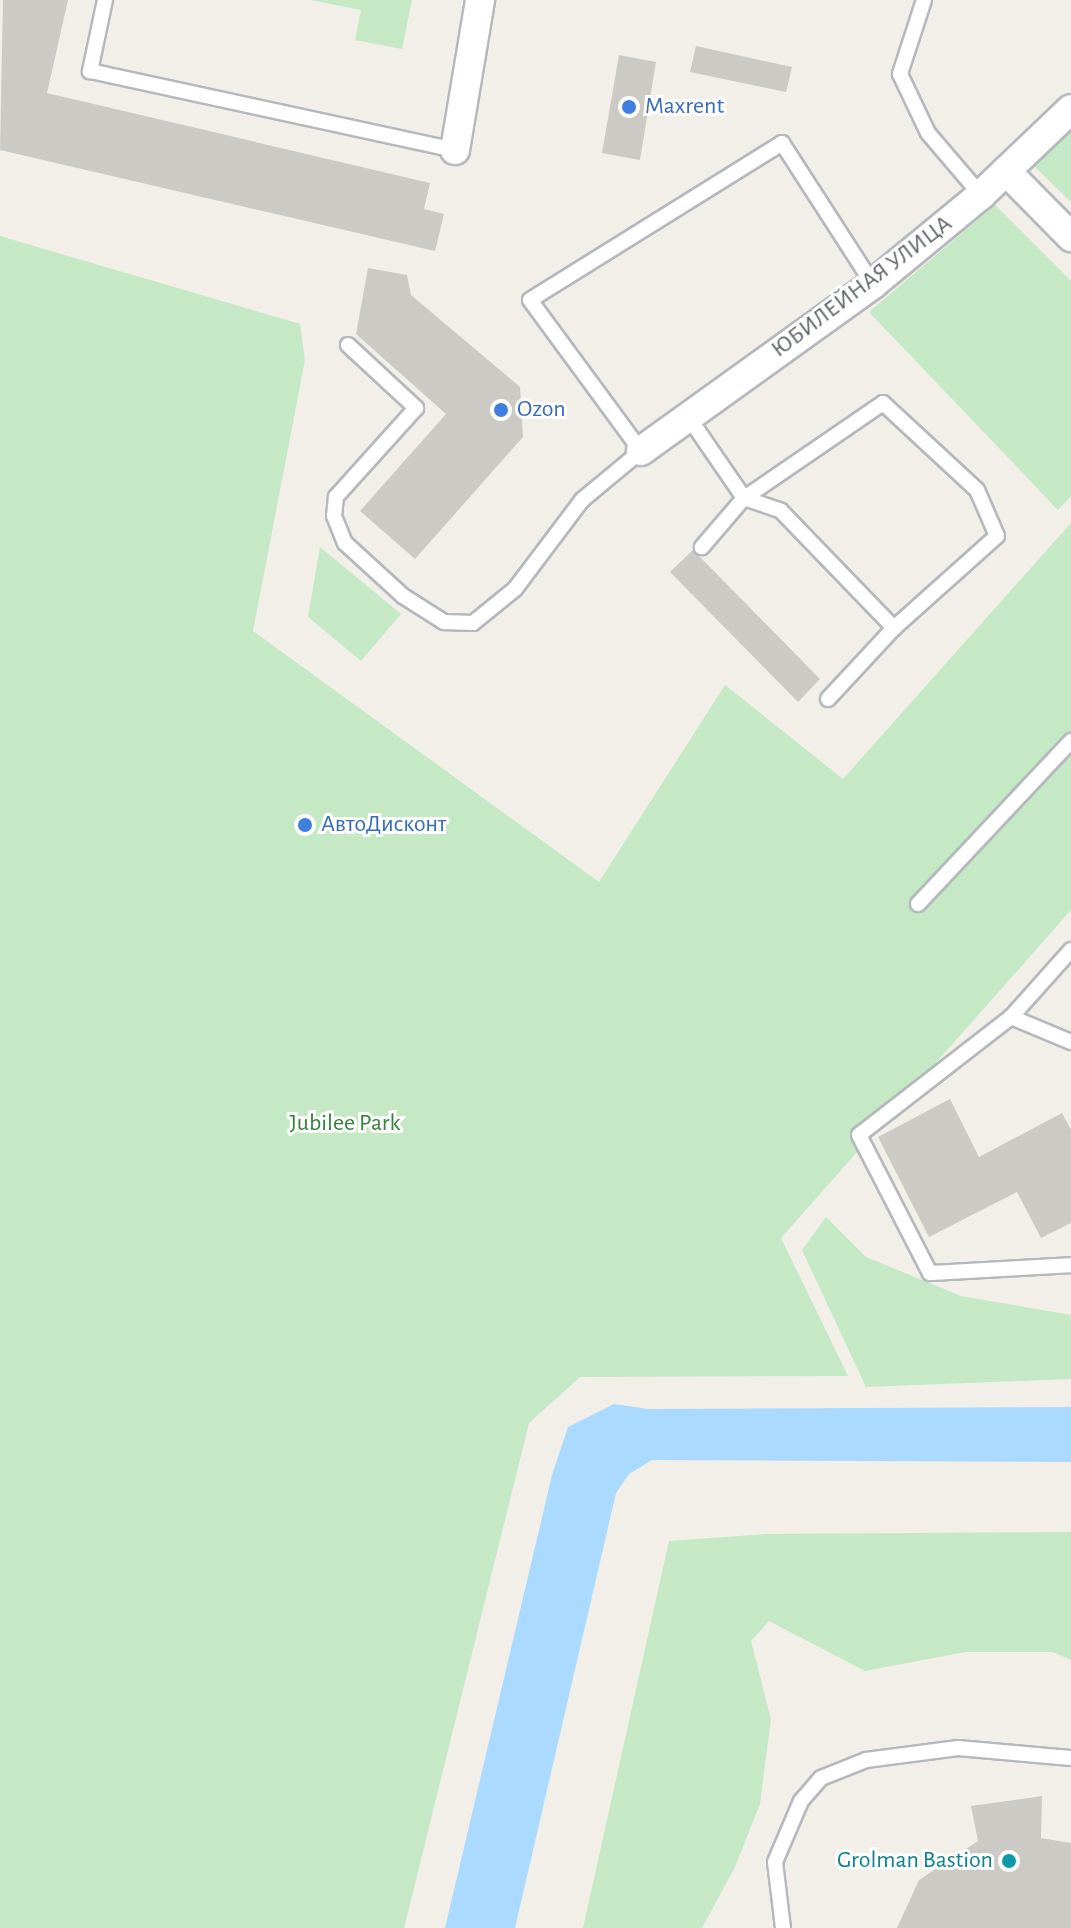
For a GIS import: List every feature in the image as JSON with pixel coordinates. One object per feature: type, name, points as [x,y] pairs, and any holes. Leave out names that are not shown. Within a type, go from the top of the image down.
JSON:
[{"type":"street","points":[[455,150],[480,0]]},
{"type":"street","name":"ЮБИЛЕЙНАЯ УЛИЦА","points":[[641,451],[686,415],[873,284],[981,195],[1071,109]]},
{"type":"street","points":[[1006,171],[1071,237]]},
{"type":"lane","points":[[105,0],[90,71],[455,150]]},
{"type":"lane","points":[[924,0],[900,74],[928,133],[981,195]]},
{"type":"lane","points":[[348,345],[416,408],[336,497],[334,516],[345,543],[403,596],[444,622],[473,623],[515,589],[582,500],[641,451],[530,300],[782,143],[873,284]]},
{"type":"lane","points":[[702,547],[744,498],[883,403],[977,490],[997,536],[894,628],[828,699]]},
{"type":"lane","points":[[686,415],[744,498],[781,511],[894,628]]},
{"type":"lane","points":[[918,904],[1071,741]]},
{"type":"lane","points":[[1071,950],[1011,1017],[859,1135],[930,1273],[1071,1265]]},
{"type":"lane","points":[[1011,1017],[1071,1042]]},
{"type":"lane","points":[[783,1928],[775,1862],[801,1801],[821,1778],[866,1760],[958,1748],[1011,1749],[1071,1758]]},
{"type":"green space","points":[[311,0],[412,0],[402,49],[355,40],[361,10]]},
{"type":"green space","points":[[1071,115],[1071,202],[1028,160]]},
{"type":"green space","points":[[995,205],[1071,281],[1071,496],[1058,510],[869,312]]},
{"type":"green space","name":"Jubilee Park","points":[[0,236],[300,324],[305,360],[253,631],[599,882],[725,685],[843,779],[1071,523],[1071,910],[781,1238],[848,1376],[580,1377],[529,1423],[404,1928],[0,1928]]},
{"type":"green space","points":[[320,547],[401,614],[361,661],[308,617]]},
{"type":"green space","points":[[826,1217],[866,1257],[961,1296],[1071,1315],[1071,1379],[866,1387],[802,1250]]},
{"type":"green space","points":[[1071,1532],[1071,1660],[1053,1652],[965,1652],[865,1671],[769,1621],[751,1641],[771,1719],[760,1804],[735,1867],[702,1928],[583,1928],[669,1541],[766,1534]]},
{"type":"water","points":[[614,1404],[648,1409],[1071,1407],[1071,1462],[652,1460],[629,1474],[616,1493],[515,1928],[445,1928],[552,1475],[568,1427]]},
{"type":"building","points":[[3,0],[68,0],[47,93],[430,183],[424,209],[444,214],[435,251],[0,150]]},
{"type":"building","points":[[696,46],[792,67],[786,92],[690,72]]},
{"type":"building","name":"Maxrent","points":[[619,55],[656,62],[640,160],[602,153]]},
{"type":"building","points":[[368,268],[407,275],[411,295],[520,387],[523,437],[415,559],[360,511],[446,414],[356,334]]},
{"type":"building","points":[[693,550],[820,679],[798,702],[670,572]]},
{"type":"building","points":[[950,1099],[979,1157],[1062,1113],[1071,1130],[1071,1223],[1041,1238],[1017,1192],[929,1237],[878,1137]]},
{"type":"building","name":"Grolman Bastion","points":[[1042,1796],[1041,1838],[1071,1843],[1071,1928],[897,1928],[919,1880],[978,1841],[971,1806]]},
{"type":"place","name":"Maxrent","points":[[629,107]]},
{"type":"place","name":"Ozon","points":[[501,410]]},
{"type":"place","name":"АвтоДисконт","points":[[305,825]]},
{"type":"place","name":"Grolman Bastion","points":[[1009,1861]]}]
